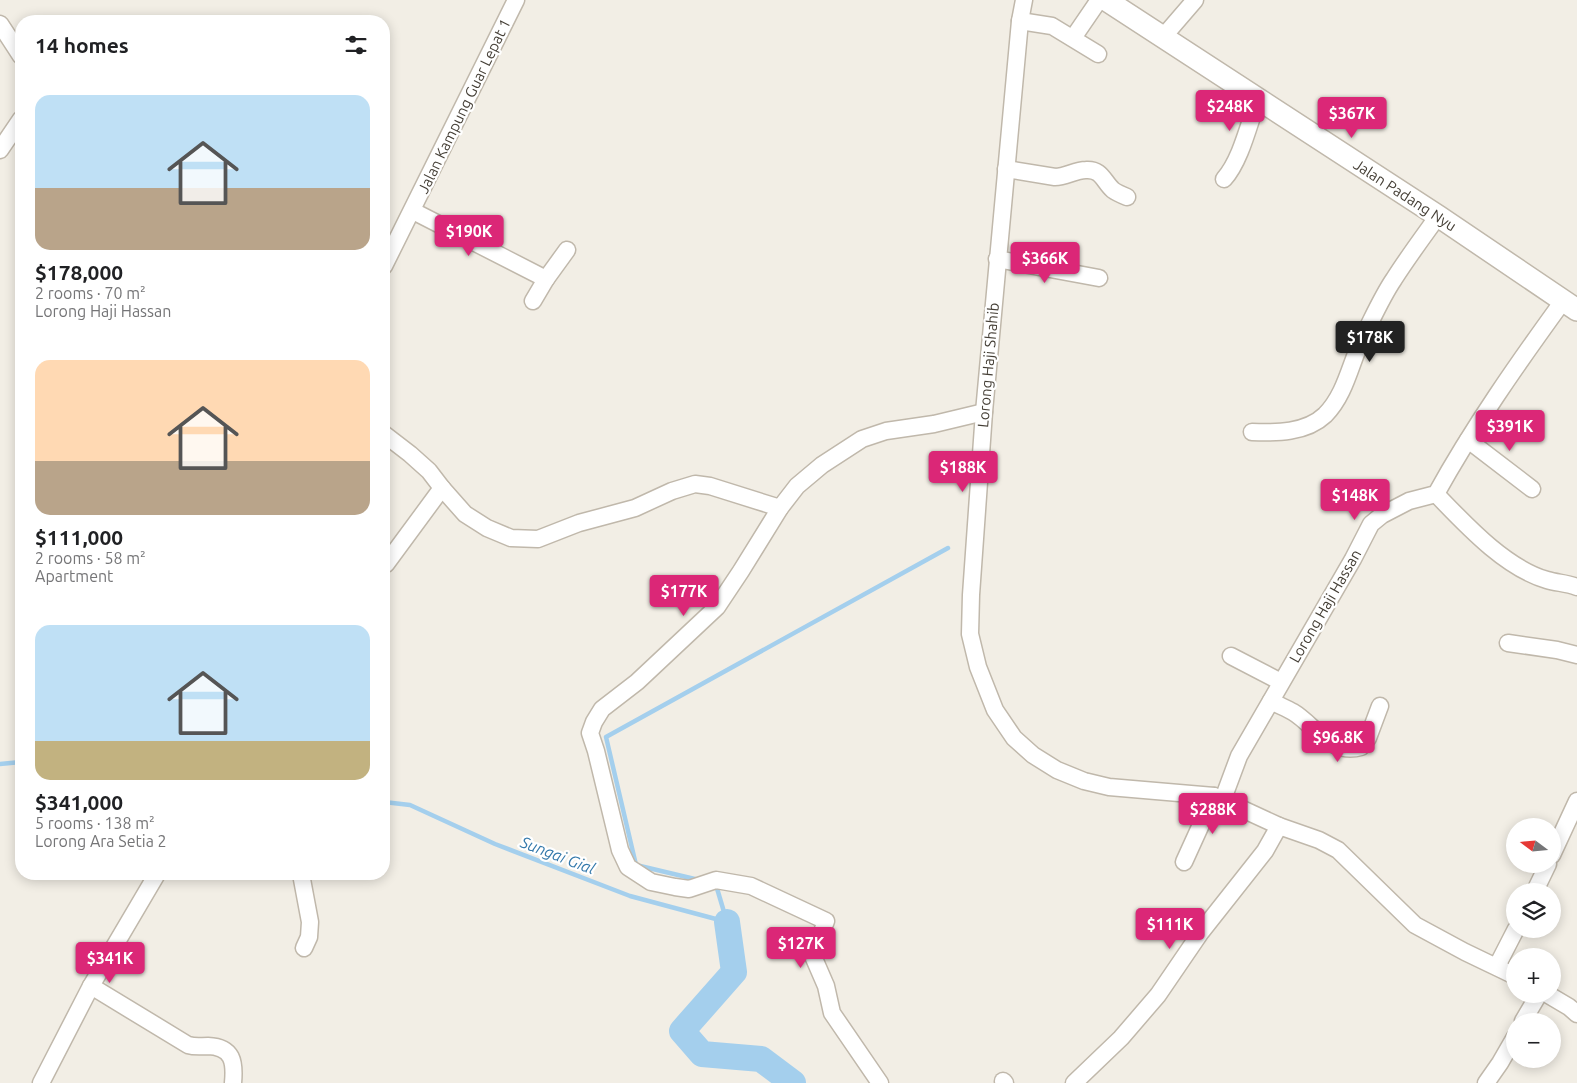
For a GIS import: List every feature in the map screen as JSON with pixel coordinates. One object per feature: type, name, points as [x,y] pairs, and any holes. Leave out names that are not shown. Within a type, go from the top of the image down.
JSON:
[{"type":"street","name":"Jalan Kampung Guar Lepat 1","points":[[390,254],[516,0]]},
{"type":"street","name":"Lorong Haji Shahib","points":[[1024,0],[1020,20],[997,259],[971,595],[970,634],[978,667],[995,710],[1014,738],[1033,755],[1056,770],[1084,781],[1109,787],[1219,798]]},
{"type":"street","points":[[1073,38],[1099,0]]},
{"type":"street","name":"Jalan Padang Nyu","points":[[1106,0],[1438,216],[1570,305]]},
{"type":"street","points":[[1164,36],[1186,2]]},
{"type":"street","points":[[1020,20],[1052,26],[1098,54]]},
{"type":"street","points":[[0,24],[15,47]]},
{"type":"street","points":[[1224,179],[1231,171],[1237,158],[1258,98]]},
{"type":"street","points":[[0,150],[15,128]]},
{"type":"street","points":[[1006,169],[1055,177],[1063,177],[1091,170],[1102,175],[1114,191],[1127,198]]},
{"type":"street","points":[[413,210],[546,279]]},
{"type":"street","points":[[1252,432],[1294,430],[1314,422],[1324,415],[1339,394],[1363,335],[1393,280],[1438,216]]},
{"type":"street","points":[[533,301],[567,250]]},
{"type":"street","points":[[997,259],[1099,278]]},
{"type":"street","points":[[1570,305],[1531,344],[1455,459],[1436,494],[1482,541],[1502,556],[1526,571],[1547,580],[1577,587]]},
{"type":"street","points":[[880,1083],[832,1013],[826,986],[813,956],[826,921],[751,886],[716,880],[689,889],[651,882],[628,867],[620,850],[596,751],[590,734],[594,722],[602,709],[637,682],[716,607],[747,563],[780,508],[797,486],[822,465],[862,439],[886,431],[934,424],[984,412]]},
{"type":"street","points":[[390,439],[429,470],[465,514],[487,528],[511,538],[538,539],[579,523],[635,508],[672,491],[695,484],[710,486],[780,508]]},
{"type":"street","points":[[1468,440],[1532,490]]},
{"type":"street","points":[[390,559],[442,488]]},
{"type":"street","name":"Lorong Haji Hassan","points":[[1184,862],[1240,756],[1353,559],[1371,524],[1382,514],[1409,501],[1436,494]]},
{"type":"street","points":[[1508,643],[1577,655]]},
{"type":"street","points":[[1230,656],[1281,682]]},
{"type":"street","points":[[1271,701],[1294,712],[1324,738],[1346,750],[1361,747],[1368,738],[1380,706]]},
{"type":"street","points":[[1219,798],[1279,826],[1319,840],[1338,850],[1415,925],[1464,952],[1506,971]]},
{"type":"street","points":[[1561,836],[1577,801]]},
{"type":"street","points":[[1074,1083],[1121,1038],[1158,995],[1201,932],[1265,851],[1279,826]]},
{"type":"street","points":[[41,1083],[91,986],[153,880]]},
{"type":"street","points":[[301,880],[310,922],[309,937],[304,948]]},
{"type":"street","points":[[1496,966],[1511,938]]},
{"type":"street","points":[[91,986],[188,1045],[196,1048],[207,1046],[223,1048],[234,1065],[232,1083]]},
{"type":"street","points":[[1561,1002],[1577,1014]]},
{"type":"street","points":[[1486,1083],[1506,1052]]},
{"type":"waterway","points":[[699,880],[636,865],[606,737],[948,548]]},
{"type":"waterway","name":"Sungai Gial","points":[[0,764],[15,763]]},
{"type":"waterway","name":"Sungai Gial","points":[[390,803],[410,805],[495,844],[630,896],[727,922]]},
{"type":"waterway","points":[[716,885],[727,922]]},
{"type":"waterway","points":[[727,922],[734,972],[682,1031],[702,1054],[761,1059],[793,1083]]}]
